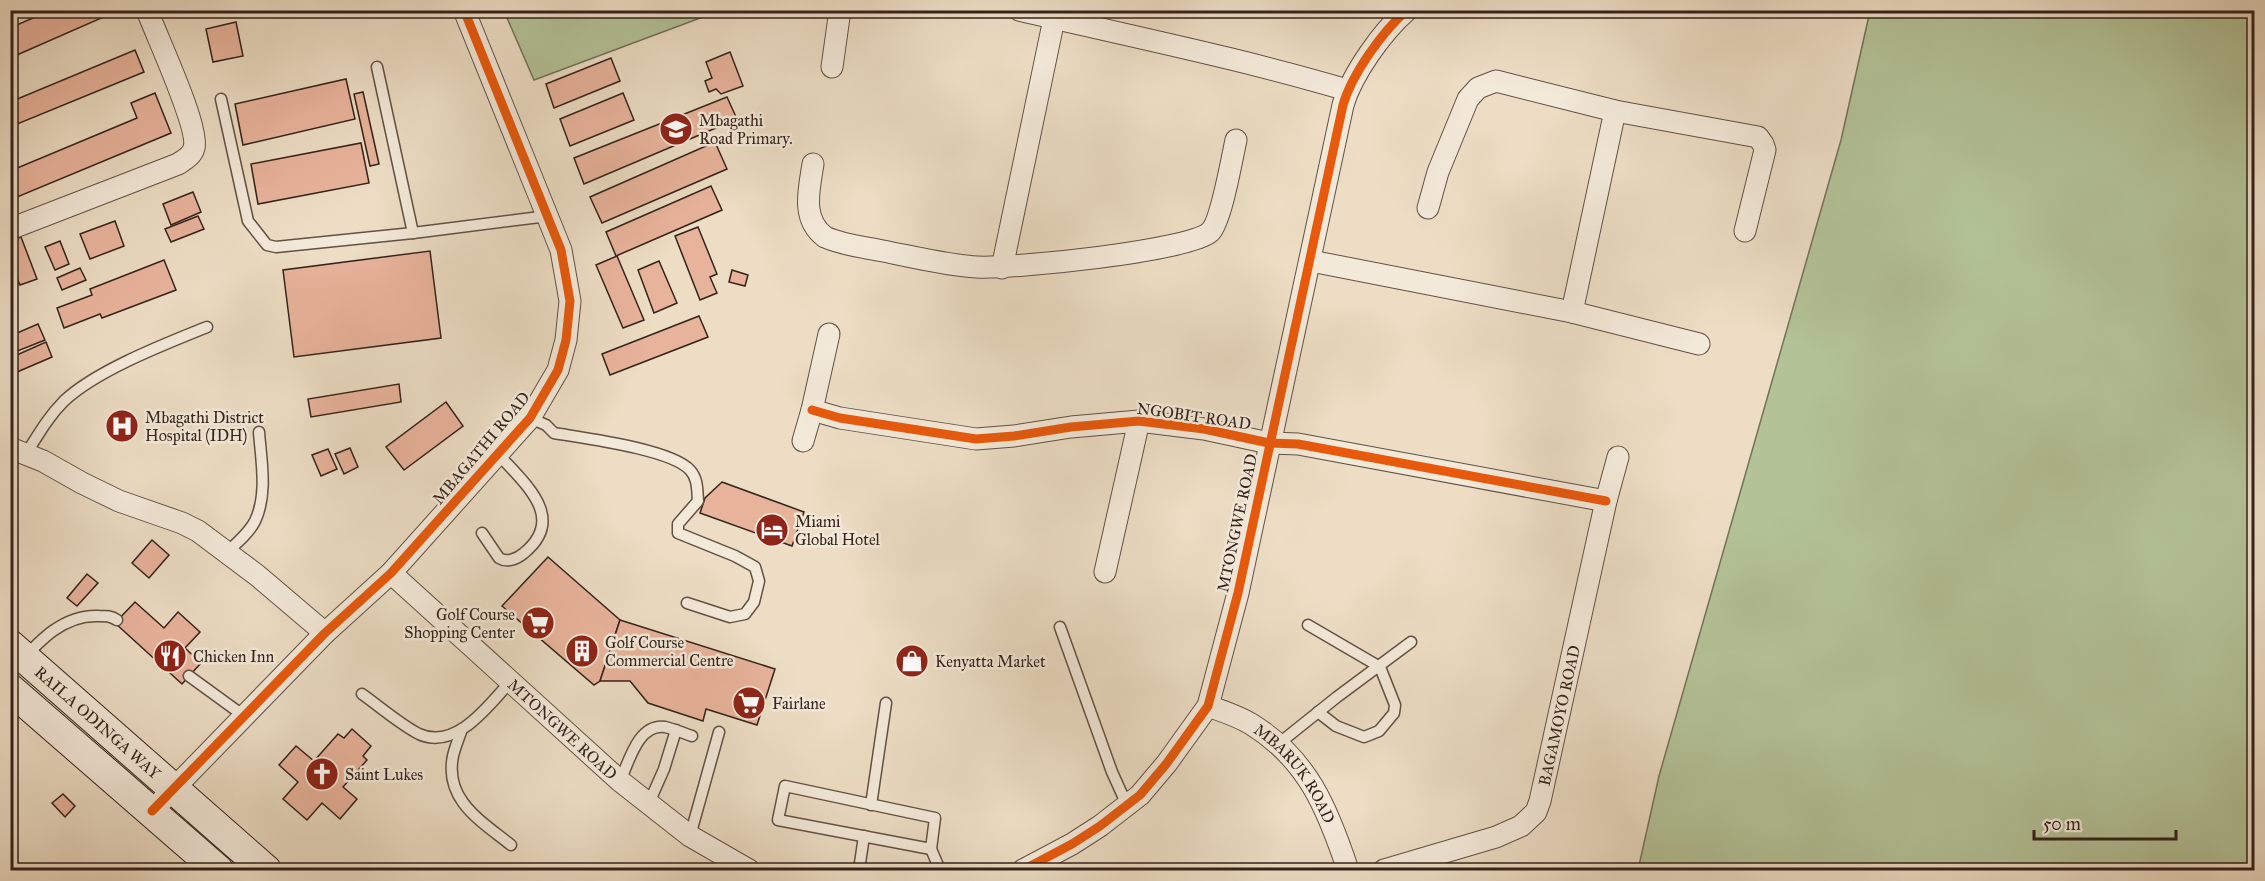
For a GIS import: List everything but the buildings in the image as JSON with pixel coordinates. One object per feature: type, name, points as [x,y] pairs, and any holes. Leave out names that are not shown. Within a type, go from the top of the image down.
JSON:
[{"type":"main road","name":"RAILA ODINGA WAY","points":[[15,659],[174,789],[266,870]]},
{"type":"main road","name":"RAILA ODINGA WAY","points":[[10,689],[218,870]]},
{"type":"street","points":[[10,229],[178,164],[188,158],[194,150],[195,139],[190,120],[147,10]]},
{"type":"street","name":"MBAGATHI ROAD","points":[[152,811],[325,633],[391,573],[530,418],[558,370],[566,340],[570,301],[561,250],[464,10]]},
{"type":"street","points":[[832,67],[840,10]]},
{"type":"street","points":[[1019,10],[1183,46],[1280,70],[1347,90]]},
{"type":"street","name":"MTONGWE ROAD","points":[[1023,870],[1072,844],[1140,795],[1167,763],[1208,706],[1238,593],[1347,90],[1374,49],[1407,10]]},
{"type":"street","points":[[1002,268],[1054,19]]},
{"type":"street","points":[[1428,208],[1438,172],[1468,99],[1478,88],[1496,81],[1615,111],[1758,137],[1765,150],[1745,231]]},
{"type":"street","points":[[1572,312],[1615,111]]},
{"type":"street","points":[[813,164],[807,205],[812,225],[825,237],[934,261],[1002,268],[1129,253],[1179,245],[1200,239],[1212,231],[1219,214],[1236,140]]},
{"type":"street","points":[[1311,261],[1572,312],[1699,344]]},
{"type":"street","points":[[802,441],[812,410],[829,334]]},
{"type":"street","name":"NGOBIT ROAD","points":[[812,410],[840,418],[976,439],[1139,421],[1204,429],[1269,442],[1298,444],[1606,501]]},
{"type":"street","points":[[1105,572],[1139,421]]},
{"type":"street","points":[[18,451],[119,501],[182,523],[227,552],[325,633]]},
{"type":"street","name":"BAGAMOYO ROAD","points":[[1384,870],[1496,837],[1521,826],[1536,812],[1618,457]]},
{"type":"street","name":"MTONGWE ROAD","points":[[391,573],[620,781],[690,836],[749,870]]},
{"type":"street","name":"MBARUK ROAD","points":[[1208,706],[1251,724],[1277,745],[1310,779],[1335,830],[1348,870]]},
{"type":"lane","points":[[377,67],[413,233]]},
{"type":"lane","points":[[221,99],[248,220],[267,245],[276,247],[413,233],[549,216]]},
{"type":"lane","points":[[18,451],[65,400],[79,390],[150,350],[207,327]]},
{"type":"lane","points":[[530,418],[546,425],[554,433],[625,445],[668,458],[689,469],[697,483],[698,501],[678,524],[678,533],[735,556],[755,567],[759,581],[754,602],[745,614],[730,617],[687,603]]},
{"type":"lane","points":[[227,552],[248,531],[256,519],[261,498],[262,472],[259,432]]},
{"type":"lane","points":[[482,533],[499,558],[508,561],[521,556],[533,546],[542,532],[544,517],[539,505],[527,487],[499,455]]},
{"type":"lane","points":[[15,659],[67,622],[87,615],[112,616],[117,620]]},
{"type":"lane","points":[[1308,625],[1380,667],[1395,705],[1390,720],[1379,731],[1365,738],[1336,726],[1318,712]]},
{"type":"lane","points":[[1060,627],[1112,772],[1127,805]]},
{"type":"lane","points":[[1277,745],[1412,642]]},
{"type":"lane","points":[[189,676],[244,716]]},
{"type":"lane","points":[[362,694],[420,734],[434,737],[462,729],[476,718],[510,682]]},
{"type":"lane","points":[[871,804],[886,703]]},
{"type":"lane","points":[[620,781],[640,737],[646,731],[663,727],[692,736]]},
{"type":"lane","points":[[462,729],[452,757],[452,782],[458,798],[511,845]]},
{"type":"lane","points":[[649,803],[676,730]]},
{"type":"lane","points":[[690,836],[719,732]]},
{"type":"lane","points":[[931,849],[778,820],[785,786],[935,818],[931,849],[940,870]]},
{"type":"lane","points":[[858,870],[864,836]]},
{"type":"green space","points":[[504,11],[719,11],[534,80]]},
{"type":"green space","points":[[1870,11],[2254,11],[2254,870],[1638,870],[1659,776],[1841,140]]},
{"type":"cycle path","points":[[152,811],[325,633],[391,573],[530,418],[558,370],[566,340],[570,301],[561,250],[464,10]]},
{"type":"cycle path","points":[[1023,870],[1072,844],[1140,795],[1167,763],[1208,706],[1238,593],[1343,105],[1353,80],[1369,54],[1407,10]]},
{"type":"cycle path","points":[[812,410],[840,418],[976,439],[1139,421],[1204,429],[1269,443],[1298,444],[1606,501]]},
{"type":"place","name":"Mbagathi Road Primary.","points":[[676,129]]},
{"type":"place","name":"Mbagathi District Hospital (IDH)","points":[[122,426]]},
{"type":"place","name":"Miami Global Hotel","points":[[772,530]]},
{"type":"place","name":"Golf Course Shopping Center","points":[[538,623]]},
{"type":"place","name":"Golf Course Commercial Centre","points":[[582,651]]},
{"type":"place","name":"Chicken Inn","points":[[170,656]]},
{"type":"place","name":"Kenyatta Market","points":[[912,661]]},
{"type":"place","name":"Fairlane","points":[[749,703]]},
{"type":"place","name":"Saint Lukes","points":[[322,774]]}]
